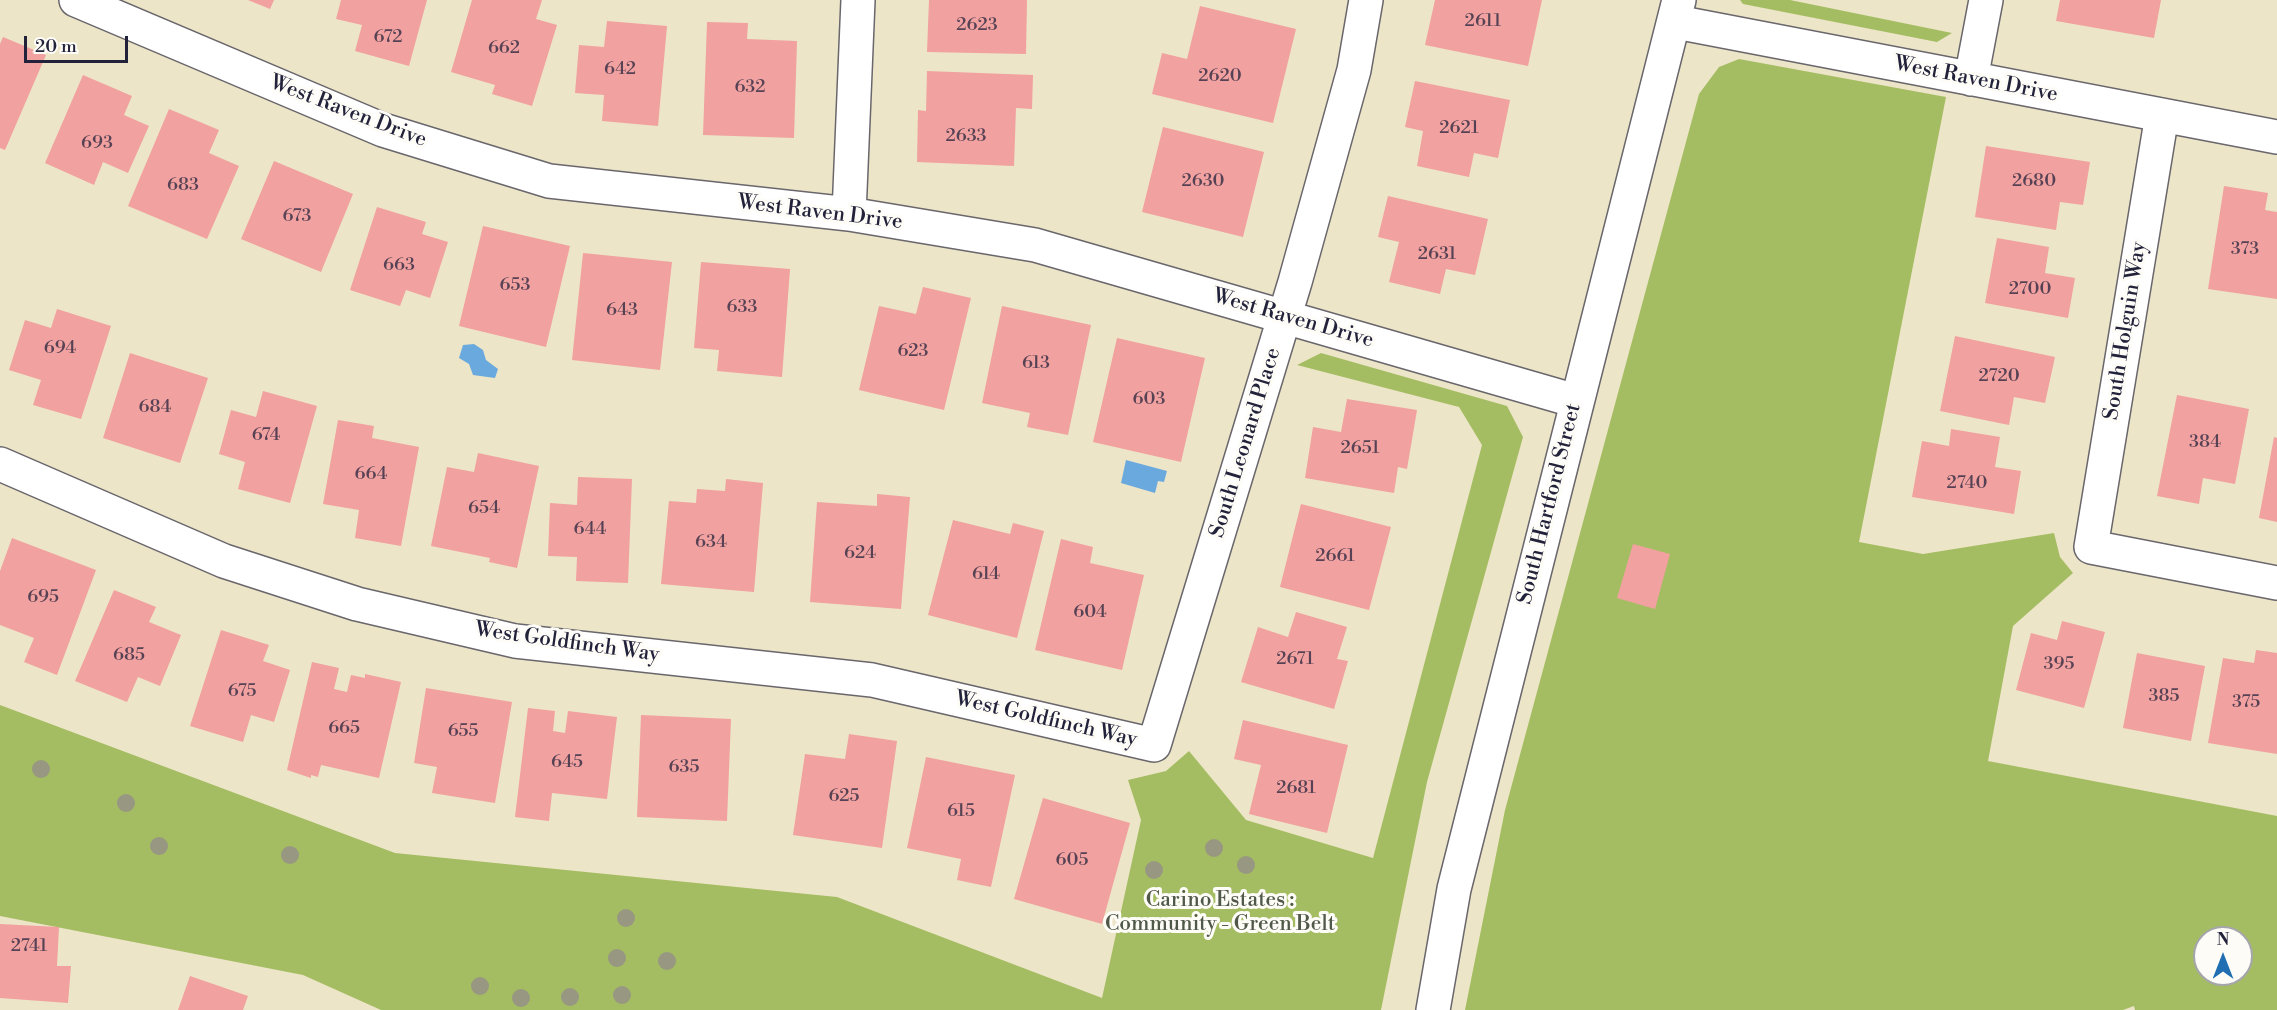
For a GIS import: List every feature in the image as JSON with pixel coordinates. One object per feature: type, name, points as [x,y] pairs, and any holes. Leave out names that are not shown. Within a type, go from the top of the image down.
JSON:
[{"type":"street","name":"West Raven Drive","points":[[76,0],[384,130],[549,181],[849,214],[1035,245],[1285,315],[1576,401]]},
{"type":"street","points":[[849,214],[858,0]]},
{"type":"street","name":"South Leonard Place","points":[[1154,745],[1285,315],[1354,70],[1366,0]]},
{"type":"street","points":[[1971,79],[1986,0]]},
{"type":"street","name":"West Raven Drive","points":[[1678,11],[1971,79],[2277,137]]},
{"type":"street","name":"South Hartford Street","points":[[1433,1010],[1454,889],[1576,401],[1678,11]]},
{"type":"street","name":"South Holguin Way","points":[[2162,115],[2091,547],[2277,583]]},
{"type":"street","name":"West Goldfinch Way","points":[[0,464],[224,561],[357,604],[516,641],[872,680],[1154,745]]},
{"type":"green space","points":[[1740,0],[1790,0],[1952,33],[1937,42],[1743,4]]},
{"type":"green space","points":[[1739,59],[1946,97],[1859,542],[1923,554],[2054,533],[2060,557],[2073,573],[2013,626],[1988,761],[2277,816],[2277,1010],[2135,1010],[2134,1006],[2123,1010],[1465,1010],[1505,810],[1699,94],[1719,67]]},
{"type":"green space","name":"Carino Estates : Community - Green Belt","points":[[1321,353],[1507,406],[1523,437],[1427,782],[1381,1010],[381,1010],[303,975],[0,916],[0,705],[395,853],[837,897],[1102,998],[1141,820],[1128,780],[1166,771],[1189,751],[1246,820],[1373,858],[1482,445],[1459,407],[1297,365]]},
{"type":"water","points":[[474,344],[483,350],[486,360],[498,369],[495,378],[473,375],[469,364],[459,358],[463,345]]},
{"type":"water","points":[[1126,460],[1167,471],[1164,482],[1158,481],[1155,493],[1121,483]]},
{"type":"building","points":[[248,0],[274,0],[270,9]]},
{"type":"building","points":[[341,0],[427,0],[409,66],[355,51],[362,25],[336,19]]},
{"type":"building","points":[[472,0],[542,0],[536,19],[557,25],[532,106],[492,94],[495,85],[451,72]]},
{"type":"building","points":[[929,0],[1027,0],[1026,54],[927,52]]},
{"type":"building","points":[[1435,0],[1542,0],[1528,66],[1425,45]]},
{"type":"building","points":[[2060,0],[2161,0],[2154,38],[2056,21]]},
{"type":"building","points":[[1200,6],[1296,29],[1273,123],[1152,94],[1162,53],[1187,59]]},
{"type":"building","points":[[607,21],[667,26],[658,126],[602,121],[604,95],[575,93],[579,45],[604,47]]},
{"type":"building","points":[[707,22],[748,23],[747,39],[797,41],[794,138],[703,135]]},
{"type":"building","points":[[3,37],[46,55],[5,150],[0,148],[0,44]]},
{"type":"building","points":[[927,71],[1033,75],[1032,109],[1016,108],[1014,166],[917,162],[918,110],[926,111]]},
{"type":"building","points":[[83,75],[132,96],[124,115],[149,126],[128,173],[103,162],[94,185],[45,163]]},
{"type":"building","points":[[1415,81],[1510,100],[1498,158],[1474,153],[1469,177],[1417,166],[1423,131],[1405,127]]},
{"type":"building","points":[[169,109],[219,130],[209,153],[239,166],[207,239],[128,206]]},
{"type":"building","points":[[1163,127],[1264,152],[1243,237],[1142,212]]},
{"type":"building","points":[[1986,146],[2090,162],[2083,205],[2060,202],[2056,230],[1975,217]]},
{"type":"building","points":[[274,161],[353,194],[321,272],[241,239]]},
{"type":"building","points":[[2224,186],[2268,193],[2265,210],[2277,212],[2277,299],[2208,289]]},
{"type":"building","points":[[1388,196],[1488,219],[1475,275],[1446,269],[1440,294],[1389,282],[1399,242],[1378,237]]},
{"type":"building","points":[[377,207],[426,222],[422,234],[448,242],[430,298],[406,290],[400,306],[350,290]]},
{"type":"building","points":[[483,226],[570,246],[546,347],[459,326]]},
{"type":"building","points":[[1997,238],[2049,247],[2045,273],[2075,278],[2068,318],[1985,303]]},
{"type":"building","points":[[583,253],[672,262],[660,370],[572,360]]},
{"type":"building","points":[[701,262],[790,269],[782,377],[717,371],[719,350],[694,348]]},
{"type":"building","points":[[923,287],[971,298],[944,410],[859,390],[879,306],[916,314]]},
{"type":"building","points":[[1002,306],[1091,325],[1068,435],[1027,427],[1030,413],[982,403]]},
{"type":"building","points":[[57,309],[111,326],[81,419],[33,405],[41,380],[9,370],[25,320],[51,328]]},
{"type":"building","points":[[1955,336],[2055,357],[2045,403],[2014,397],[2009,425],[1940,411]]},
{"type":"building","points":[[1117,338],[1205,358],[1181,462],[1093,442]]},
{"type":"building","points":[[130,353],[208,378],[180,463],[103,438]]},
{"type":"building","points":[[263,391],[317,406],[290,503],[238,489],[245,462],[219,454],[231,410],[256,417]]},
{"type":"building","points":[[2177,395],[2249,409],[2235,484],[2203,478],[2199,504],[2157,496]]},
{"type":"building","points":[[1347,399],[1417,410],[1407,469],[1398,467],[1394,493],[1305,478],[1313,427],[1341,432]]},
{"type":"building","points":[[338,420],[374,426],[372,438],[419,447],[401,546],[355,538],[359,510],[323,504]]},
{"type":"building","points":[[1951,429],[2000,437],[1995,467],[2021,471],[2014,514],[1912,497],[1922,441],[1949,446]]},
{"type":"building","points":[[2274,437],[2277,438],[2277,522],[2259,518]]},
{"type":"building","points":[[478,453],[539,466],[517,568],[489,562],[490,558],[431,546],[447,467],[474,472]]},
{"type":"building","points":[[578,477],[632,479],[628,583],[576,581],[577,557],[548,556],[550,503],[577,505]]},
{"type":"building","points":[[726,479],[763,483],[754,592],[661,584],[669,501],[696,503],[697,489],[725,491]]},
{"type":"building","points":[[877,494],[910,497],[901,609],[810,602],[817,502],[877,506]]},
{"type":"building","points":[[1301,504],[1391,527],[1369,610],[1280,587]]},
{"type":"building","points":[[953,520],[1010,534],[1013,523],[1044,531],[1017,638],[928,615]]},
{"type":"building","points":[[12,538],[96,570],[57,675],[24,662],[34,638],[0,625],[0,571]]},
{"type":"building","points":[[1061,539],[1093,547],[1090,563],[1144,575],[1122,670],[1035,650]]},
{"type":"building","points":[[1633,544],[1670,554],[1655,609],[1617,598]]},
{"type":"building","points":[[114,590],[156,607],[149,622],[181,635],[160,686],[138,677],[127,702],[75,681]]},
{"type":"building","points":[[1296,612],[1347,627],[1337,659],[1348,661],[1334,709],[1241,682],[1258,627],[1288,637]]},
{"type":"building","points":[[2062,621],[2105,632],[2084,708],[2016,690],[2031,633],[2057,640]]},
{"type":"building","points":[[221,630],[269,645],[263,661],[290,670],[274,722],[251,715],[243,742],[190,726]]},
{"type":"building","points":[[2256,650],[2277,653],[2277,754],[2208,743],[2223,658],[2254,663]]},
{"type":"building","points":[[2137,653],[2205,666],[2191,741],[2123,728]]},
{"type":"building","points":[[312,662],[339,668],[334,689],[347,692],[351,675],[365,678],[365,674],[401,682],[379,778],[321,765],[318,777],[311,775],[311,778],[287,770]]},
{"type":"building","points":[[426,688],[512,702],[495,803],[432,793],[437,767],[414,763]]},
{"type":"building","points":[[528,708],[555,711],[553,731],[565,733],[568,711],[617,717],[607,799],[552,793],[549,821],[515,817]]},
{"type":"building","points":[[641,715],[731,719],[727,821],[637,817]]},
{"type":"building","points":[[1243,720],[1348,745],[1327,833],[1249,814],[1261,765],[1234,759]]},
{"type":"building","points":[[849,734],[897,741],[882,848],[793,835],[805,754],[845,759]]},
{"type":"building","points":[[926,757],[1015,775],[991,887],[957,880],[961,859],[907,848]]},
{"type":"building","points":[[1043,798],[1130,823],[1102,924],[1014,899]]},
{"type":"building","points":[[0,924],[59,927],[57,966],[71,966],[68,1003],[0,998]]},
{"type":"building","points":[[190,976],[248,996],[243,1010],[178,1010]]}]
